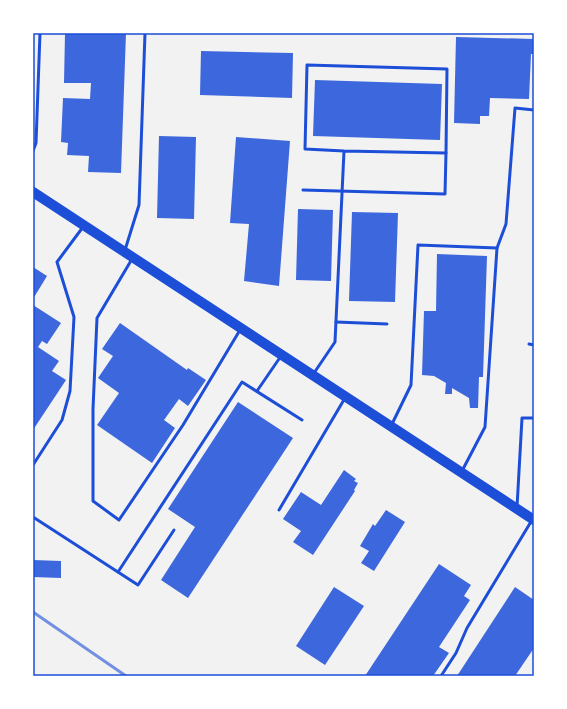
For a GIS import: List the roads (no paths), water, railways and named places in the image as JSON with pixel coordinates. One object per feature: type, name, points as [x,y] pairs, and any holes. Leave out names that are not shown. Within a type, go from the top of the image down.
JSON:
[{"type":"main road","points":[[33,192],[533,519]]},
{"type":"lane","points":[[33,151],[36,142],[40,33]]},
{"type":"lane","points":[[145,33],[139,205],[129,255],[97,318],[93,409],[93,501],[119,520],[183,425],[241,328]]},
{"type":"lane","points":[[303,190],[445,194],[446,153],[447,69],[307,65],[305,149],[446,153]]},
{"type":"lane","points":[[462,472],[485,427],[496,248],[506,224],[514,108],[534,110]]},
{"type":"lane","points":[[313,375],[335,342],[344,150]]},
{"type":"lane","points":[[33,465],[62,420],[70,391],[74,317],[57,262],[84,225]]},
{"type":"lane","points":[[391,426],[411,385],[418,245],[496,248]]},
{"type":"lane","points":[[336,322],[387,324]]},
{"type":"lane","points":[[529,344],[534,345]]},
{"type":"lane","points":[[257,391],[282,355]]},
{"type":"lane","points":[[118,572],[242,382],[302,420]]},
{"type":"lane","points":[[279,510],[346,397]]},
{"type":"lane","points":[[517,508],[522,418],[534,418]]},
{"type":"lane","points":[[33,517],[138,585],[174,530]]},
{"type":"lane","points":[[441,676],[456,653],[467,628],[533,519]]},
{"type":"railway","points":[[33,612],[126,676]]}]
